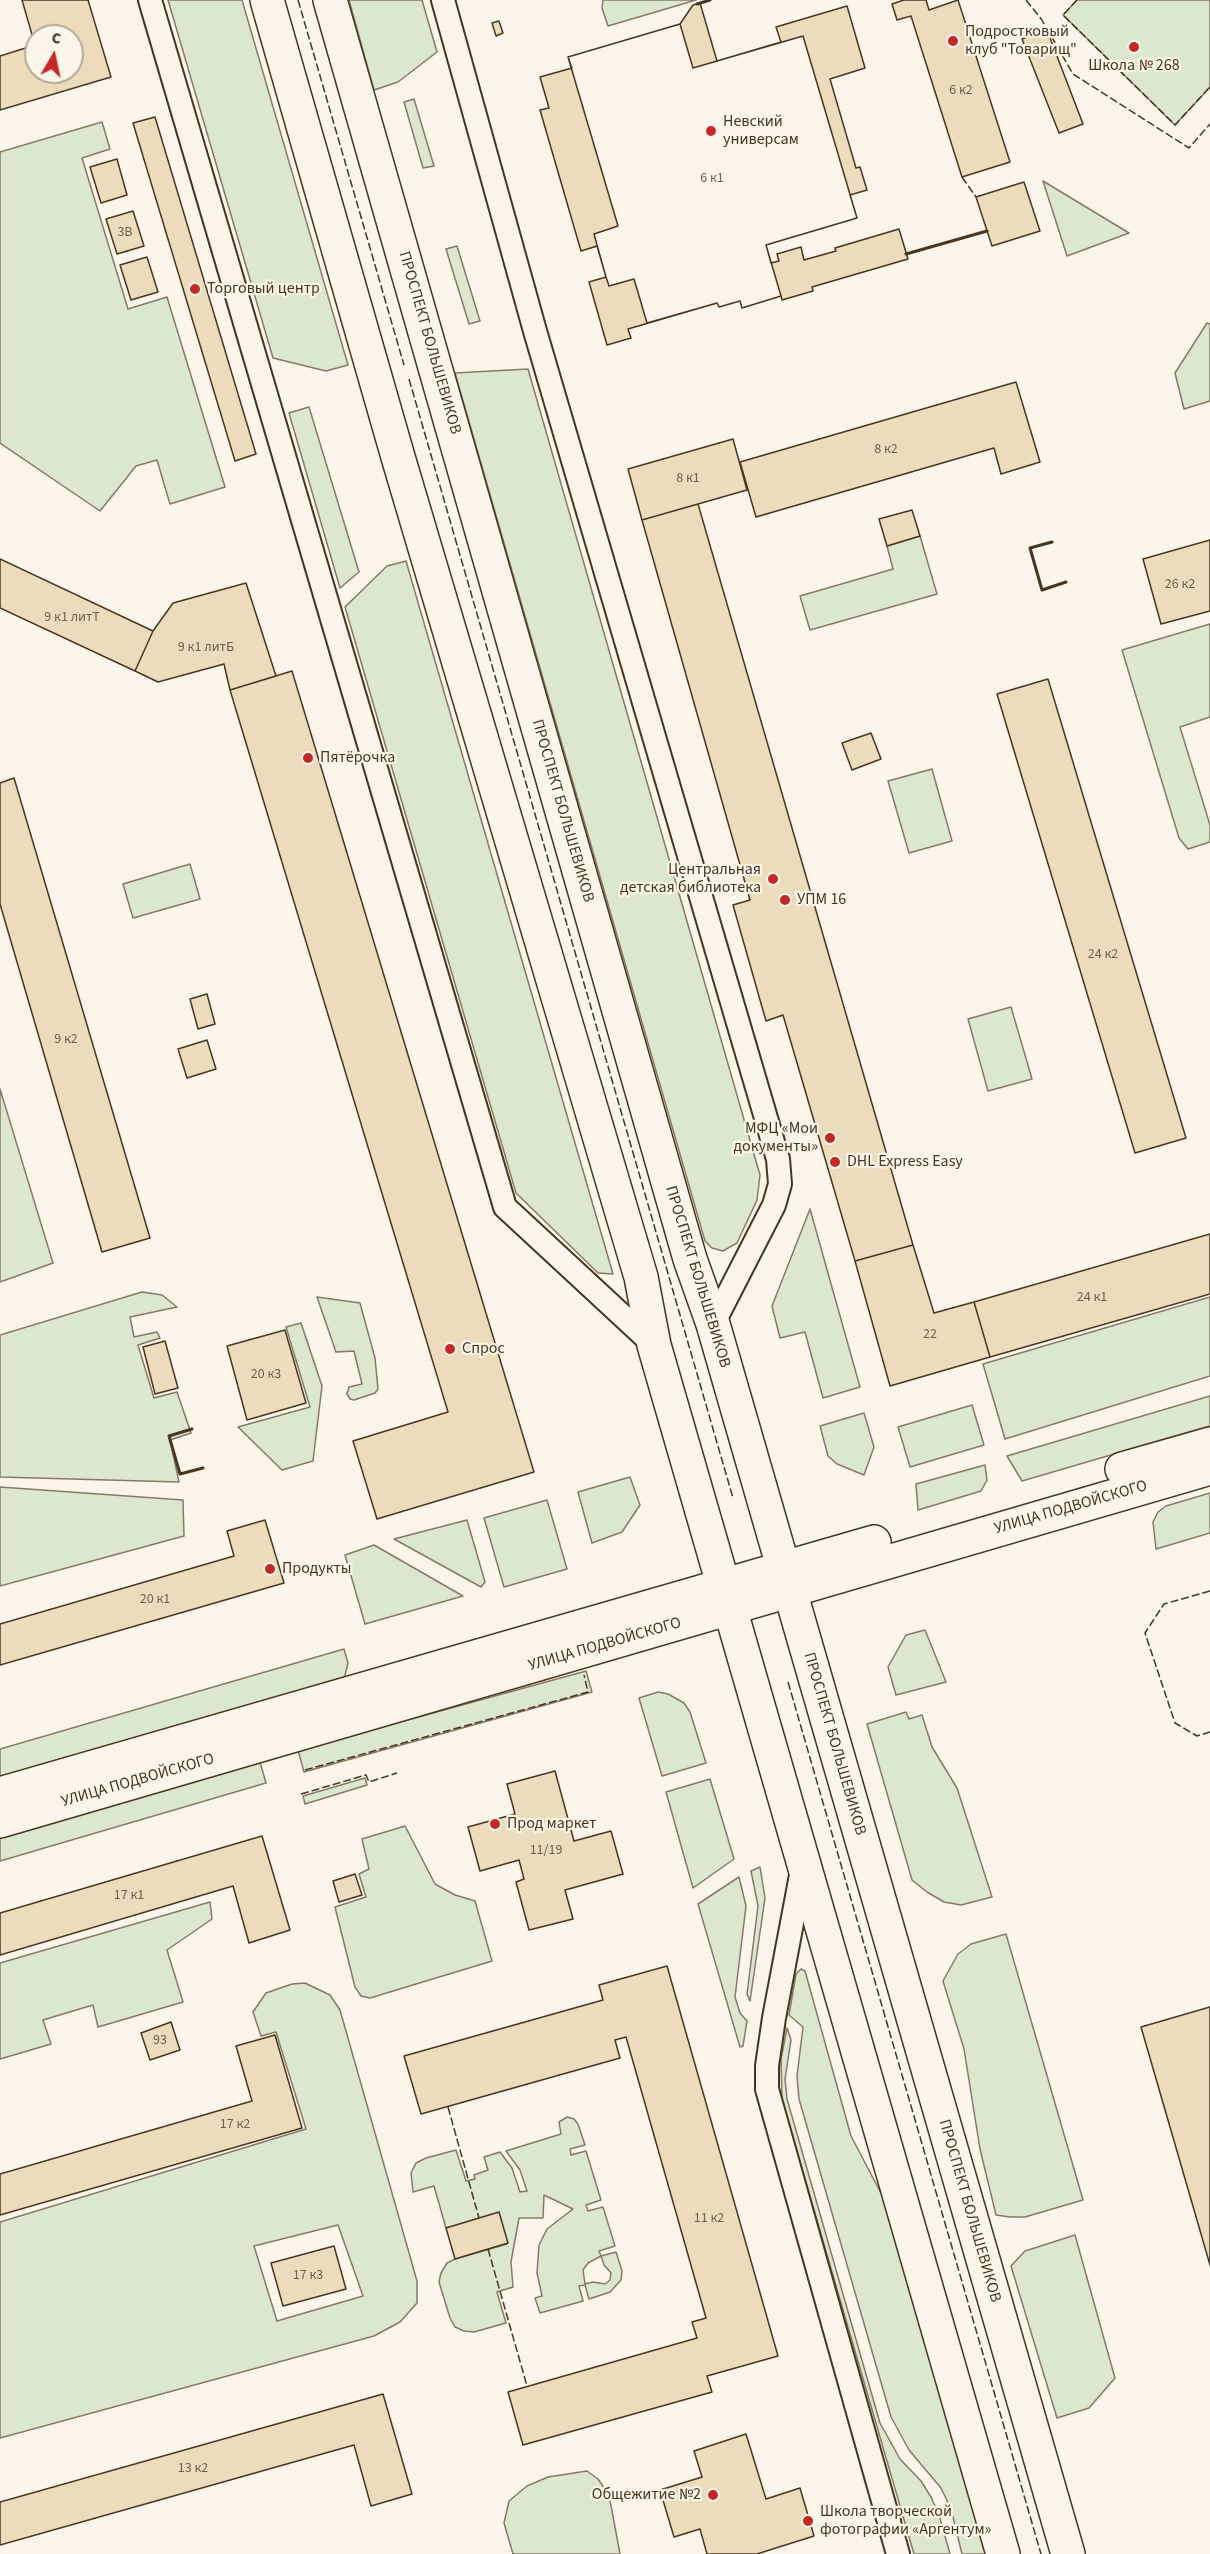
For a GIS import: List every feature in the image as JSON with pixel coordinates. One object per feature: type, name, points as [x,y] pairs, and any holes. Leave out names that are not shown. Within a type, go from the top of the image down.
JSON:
[{"type":"main road","points":[[267,0],[398,457],[641,1277],[654,1345],[1003,2554]]},
{"type":"main road","name":"ПРОСПЕКТ БОЛЬШЕВИКОВ","points":[[330,0],[690,1259],[713,1324],[1068,2554]]},
{"type":"main road","name":"УЛИЦА ПОДВОЙСКОГО","points":[[0,1821],[727,1597],[1210,1444]]},
{"type":"main road","name":"УЛИЦА ПОДВОЙСКОГО","points":[[787,1578],[1210,1468]]},
{"type":"main road","name":"УЛИЦА ПОДВОЙСКОГО","points":[[0,1794],[727,1597]]},
{"type":"street","points":[[150,0],[505,1207],[654,1345]]},
{"type":"street","points":[[443,0],[535,331],[778,1159],[780,1184],[774,1205],[713,1324]]},
{"type":"street","points":[[804,1862],[774,2018],[766,2089],[898,2554]]},
{"type":"green space","points":[[168,0],[242,0],[348,365],[326,371],[273,358]]},
{"type":"green space","points":[[349,0],[422,0],[437,52],[398,82],[374,90]]},
{"type":"green space","points":[[603,0],[696,0],[608,26],[602,8]]},
{"type":"green space","name":"Школа № 268","points":[[1077,0],[1210,0],[1210,87],[1175,125],[1063,15]]},
{"type":"green space","points":[[414,99],[434,166],[423,168],[404,102]]},
{"type":"green space","points":[[102,122],[110,149],[82,158],[128,309],[167,297],[225,487],[170,504],[157,460],[136,466],[100,511],[0,443],[0,152]]},
{"type":"green space","points":[[1043,181],[1129,233],[1067,256]]},
{"type":"green space","points":[[457,246],[480,321],[469,324],[446,249]]},
{"type":"green space","points":[[1207,323],[1210,324],[1210,401],[1184,409],[1175,373]]},
{"type":"green space","points":[[528,369],[760,1175],[757,1200],[737,1243],[723,1251],[712,1248],[705,1241],[455,373]]},
{"type":"green space","points":[[309,407],[359,572],[340,588],[289,413]]},
{"type":"green space","points":[[920,536],[937,594],[810,630],[800,596],[893,569],[887,546]]},
{"type":"green space","points":[[406,561],[613,1274],[598,1273],[516,1193],[345,607],[387,566]]},
{"type":"green space","points":[[1210,624],[1210,717],[1180,727],[1210,825],[1210,842],[1188,849],[1179,838],[1122,650]]},
{"type":"green space","points":[[932,769],[952,841],[909,853],[888,781]]},
{"type":"green space","points":[[190,864],[200,899],[133,918],[123,884]]},
{"type":"green space","points":[[1011,1007],[1032,1079],[988,1091],[968,1019]]},
{"type":"green space","points":[[0,1089],[53,1263],[0,1282]]},
{"type":"green space","points":[[810,1209],[860,1387],[823,1398],[805,1332],[780,1338],[772,1306]]},
{"type":"green space","points":[[142,1292],[162,1295],[177,1307],[130,1317],[134,1337],[157,1332],[160,1338],[138,1345],[154,1398],[177,1392],[191,1433],[170,1440],[179,1482],[0,1477],[0,1335]]},
{"type":"green space","points":[[317,1297],[360,1303],[375,1358],[378,1389],[375,1393],[354,1400],[350,1399],[347,1394],[349,1387],[362,1384],[354,1351],[336,1352]]},
{"type":"green space","points":[[1210,1297],[1210,1376],[1005,1439],[983,1364]]},
{"type":"green space","points":[[301,1323],[322,1386],[313,1461],[282,1470],[238,1427],[310,1407],[286,1327]]},
{"type":"green space","points":[[1210,1396],[1210,1426],[1022,1481],[1007,1456]]},
{"type":"green space","points":[[972,1405],[984,1445],[910,1467],[898,1427]]},
{"type":"green space","points":[[864,1413],[874,1447],[864,1475],[837,1464],[828,1456],[820,1426]]},
{"type":"green space","points":[[985,1465],[987,1480],[981,1491],[918,1510],[916,1484]]},
{"type":"green space","points":[[630,1477],[640,1505],[622,1532],[592,1543],[578,1492]]},
{"type":"green space","points":[[0,1487],[183,1500],[184,1536],[0,1586]]},
{"type":"green space","points":[[1210,1493],[1210,1533],[1156,1549],[1153,1522],[1158,1512],[1166,1506]]},
{"type":"green space","points":[[547,1500],[567,1569],[504,1587],[484,1518]]},
{"type":"green space","points":[[467,1520],[485,1582],[481,1587],[394,1539]]},
{"type":"green space","points":[[374,1545],[463,1596],[365,1624],[345,1555]]},
{"type":"green space","points":[[925,1630],[946,1682],[896,1695],[888,1667],[906,1635]]},
{"type":"green space","points":[[344,1649],[348,1663],[344,1679],[0,1779],[0,1749]]},
{"type":"green space","points":[[586,1671],[592,1692],[304,1772],[298,1750]]},
{"type":"green space","points":[[658,1692],[668,1694],[684,1703],[690,1712],[706,1763],[662,1776],[639,1698]]},
{"type":"green space","points":[[906,1712],[909,1719],[922,1715],[932,1747],[957,1788],[992,1897],[961,1905],[944,1902],[912,1880],[867,1724]]},
{"type":"green space","points":[[260,1762],[266,1783],[0,1861],[0,1837]]},
{"type":"green space","points":[[365,1778],[367,1785],[305,1804],[303,1796]]},
{"type":"green space","points":[[710,1779],[734,1859],[693,1888],[666,1792]]},
{"type":"green space","points":[[405,1826],[435,1884],[455,1895],[475,1901],[492,1961],[370,1998],[361,1996],[355,1987],[335,1907],[366,1897],[359,1874],[369,1869],[362,1839]]},
{"type":"green space","points":[[760,1867],[765,1898],[750,2001],[747,1994],[758,1906],[751,1871]]},
{"type":"green space","points":[[739,1877],[746,1906],[735,1997],[740,2013],[747,2021],[743,2046],[740,2047],[698,1904]]},
{"type":"green space","points":[[210,1902],[212,1919],[167,1950],[183,2002],[98,2027],[93,2005],[43,2020],[51,2044],[0,2059],[0,1963]]},
{"type":"green space","points":[[1006,1934],[1083,2200],[1025,2217],[996,2215],[980,2149],[964,2049],[943,1981],[958,1954],[971,1944]]},
{"type":"green space","points":[[801,1969],[805,1971],[851,2136],[884,2199],[988,2554],[962,2554],[951,2509],[941,2488],[909,2450],[891,2417],[799,2099],[797,2076],[803,2027],[789,2015],[796,1974]]},
{"type":"green space","points":[[305,1983],[330,1995],[340,2010],[417,2281],[417,2303],[400,2322],[374,2336],[0,2438],[0,2222],[306,2129],[276,2032],[261,2036],[253,2012],[266,1993],[292,1984]],"holes":[[[338,2225],[363,2296],[277,2321],[254,2246]]]},
{"type":"green space","points":[[787,2028],[791,2040],[785,2079],[787,2099],[880,2423],[900,2459],[921,2481],[931,2497],[939,2515],[950,2554],[914,2554],[782,2100],[781,2059]]},
{"type":"green space","points":[[567,2117],[574,2119],[578,2124],[585,2145],[570,2149],[571,2155],[586,2151],[601,2200],[586,2205],[588,2211],[603,2207],[615,2246],[599,2251],[601,2256],[616,2252],[622,2271],[621,2280],[610,2292],[589,2299],[585,2285],[579,2286],[583,2301],[540,2313],[535,2298],[542,2296],[537,2273],[539,2245],[547,2229],[573,2209],[544,2195],[543,2218],[519,2218],[511,2262],[513,2287],[497,2292],[506,2323],[474,2332],[455,2327],[439,2282],[447,2263],[507,2244],[499,2213],[446,2228],[434,2186],[413,2192],[411,2173],[416,2163],[456,2150],[466,2181],[475,2179],[474,2175],[488,2170],[484,2157],[500,2152],[512,2168],[520,2192],[527,2191],[520,2170],[506,2151],[561,2134],[559,2122]],"holes":[[[601,2256],[604,2265],[611,2273],[610,2280],[605,2284],[593,2282],[585,2284],[583,2270],[588,2263]]]},
{"type":"green space","points":[[1075,2235],[1115,2378],[1089,2408],[1057,2418],[1011,2266],[1025,2251]]},
{"type":"green space","points":[[587,2471],[598,2479],[609,2495],[620,2554],[513,2554],[504,2523],[509,2501],[527,2486],[548,2477]]},
{"type":"building","points":[[22,0],[88,0],[111,77],[0,110],[0,56],[24,48],[24,84],[84,84],[84,24],[29,24]]},
{"type":"building","points":[[904,0],[926,0],[929,10],[958,0],[1010,162],[962,177],[911,16],[897,20],[892,4]]},
{"type":"building","name":"Невский универсам","points":[[700,3],[717,61],[781,42],[776,27],[847,6],[865,68],[830,79],[856,168],[860,167],[867,190],[850,195],[857,218],[766,245],[771,263],[779,261],[777,254],[801,247],[804,260],[899,229],[908,259],[812,287],[813,291],[782,300],[781,296],[742,308],[740,301],[719,307],[717,303],[628,329],[631,338],[607,345],[589,282],[606,277],[597,246],[581,251],[540,110],[549,108],[540,77],[572,68],[568,57],[680,24],[693,5]]},
{"type":"building","points":[[499,21],[503,33],[496,36],[492,23]]},
{"type":"building","name":"Невский универсам","points":[[680,24],[693,68],[803,36],[857,218],[766,245],[781,296],[742,308],[740,301],[719,307],[717,303],[647,323],[634,279],[609,286],[606,277],[594,234],[618,226],[568,57]]},
{"type":"building","points":[[1047,30],[1083,124],[1059,133],[1022,39]]},
{"type":"building","name":"Торговый центр","points":[[155,117],[256,454],[235,461],[133,123]]},
{"type":"building","points":[[117,159],[127,195],[101,203],[90,167]]},
{"type":"building","points":[[1024,182],[1040,231],[992,246],[976,197]]},
{"type":"building","points":[[133,211],[144,246],[117,254],[106,219]]},
{"type":"building","points":[[147,257],[158,292],[131,300],[120,265]]},
{"type":"building","points":[[1016,382],[1040,462],[1001,474],[994,448],[756,517],[740,462]]},
{"type":"building","points":[[733,439],[747,490],[642,520],[628,469]]},
{"type":"building","points":[[698,504],[913,1245],[855,1261],[783,1015],[766,1021],[733,905],[750,900],[642,520]]},
{"type":"building","points":[[912,510],[920,536],[887,546],[879,519]]},
{"type":"building","points":[[1210,540],[1210,611],[1161,624],[1143,559]]},
{"type":"building","points":[[0,559],[153,631],[135,671],[0,608]]},
{"type":"building","points":[[246,583],[276,676],[230,690],[224,664],[158,682],[135,671],[153,631],[173,603]]},
{"type":"building","points":[[292,671],[534,1472],[377,1519],[353,1441],[448,1412],[230,690]]},
{"type":"building","points":[[1048,679],[1186,1138],[1135,1153],[997,694]]},
{"type":"building","points":[[871,733],[881,759],[852,770],[842,743]]},
{"type":"building","points":[[14,778],[150,1238],[102,1252],[0,904],[0,783]]},
{"type":"building","points":[[207,994],[215,1024],[198,1029],[190,999]]},
{"type":"building","points":[[207,1040],[216,1069],[187,1078],[178,1049]]},
{"type":"building","points":[[1210,1234],[1210,1294],[990,1357],[974,1302]]},
{"type":"building","points":[[913,1245],[934,1313],[974,1302],[990,1357],[890,1386],[855,1261]]},
{"type":"building","points":[[285,1330],[306,1403],[247,1420],[227,1346]]},
{"type":"building","points":[[165,1341],[178,1388],[155,1394],[143,1347]]},
{"type":"building","points":[[265,1520],[284,1583],[0,1665],[0,1624],[234,1556],[227,1531]]},
{"type":"building","points":[[555,1771],[574,1841],[611,1831],[623,1874],[565,1890],[573,1919],[529,1930],[516,1882],[524,1879],[519,1860],[480,1871],[468,1827],[515,1814],[507,1784]]},
{"type":"building","points":[[262,1836],[290,1930],[249,1943],[233,1886],[0,1955],[0,1913]]},
{"type":"building","points":[[355,1874],[362,1895],[339,1902],[333,1881]]},
{"type":"building","points":[[667,1966],[778,2356],[707,2376],[712,2392],[523,2445],[508,2392],[697,2338],[692,2322],[706,2318],[626,2037],[615,2040],[620,2058],[421,2114],[404,2056],[603,2000],[599,1985]]},
{"type":"building","points":[[1210,2007],[1210,2265],[1141,2027]]},
{"type":"building","points":[[171,2022],[180,2050],[150,2060],[141,2033]]},
{"type":"building","points":[[275,2035],[302,2128],[0,2215],[0,2174],[252,2101],[236,2046]]},
{"type":"building","points":[[499,2212],[508,2243],[455,2259],[446,2228]]},
{"type":"building","points":[[334,2246],[346,2289],[283,2306],[271,2263]]},
{"type":"building","points":[[383,2394],[412,2494],[371,2506],[354,2445],[0,2545],[0,2502]]},
{"type":"building","name":"Общежитие №2","points":[[746,2434],[766,2499],[800,2488],[814,2536],[757,2554],[707,2554],[700,2529],[674,2537],[660,2490],[702,2477],[694,2451]]},
{"type":"fence","points":[[298,0],[404,365]]},
{"type":"fence","points":[[1026,0],[1042,20],[1073,74],[1189,148],[1210,124]]},
{"type":"fence","points":[[1077,0],[1063,15],[1175,125],[1210,87]]},
{"type":"fence","points":[[962,177],[976,197]]},
{"type":"fence","points":[[409,379],[733,1498]]},
{"type":"fence","points":[[1210,1591],[1164,1604],[1145,1633],[1175,1723],[1197,1736],[1210,1732]]},
{"type":"fence","points":[[305,1770],[588,1692],[584,1675]]},
{"type":"fence","points":[[788,1682],[1041,2554]]},
{"type":"fence","points":[[301,1794],[366,1775],[369,1782],[397,1773]]},
{"type":"fence","points":[[448,2107],[479,2218]]},
{"type":"fence","points":[[488,2249],[527,2386]]},
{"type":"wall","points":[[697,4],[710,0]]},
{"type":"wall","points":[[906,254],[987,231]]},
{"type":"wall","points":[[1052,542],[1030,548],[1042,590],[1066,582]]},
{"type":"wall","points":[[192,1429],[169,1436],[180,1474],[203,1468]]},
{"type":"place","name":"Подростковый клуб \"Товарищ\"","points":[[953,41]]},
{"type":"place","name":"Школа № 268","points":[[1134,47]]},
{"type":"place","name":"Невский универсам","points":[[711,131]]},
{"type":"place","name":"Торговый центр","points":[[195,289]]},
{"type":"place","name":"Пятёрочка","points":[[308,758]]},
{"type":"place","name":"Центральная детская библиотека","points":[[773,879]]},
{"type":"place","name":"УПМ 16","points":[[785,900]]},
{"type":"place","name":"МФЦ «Мои документы»","points":[[830,1138]]},
{"type":"place","name":"DHL Express Easy","points":[[835,1162]]},
{"type":"place","name":"Спрос","points":[[450,1349]]},
{"type":"place","name":"Продукты","points":[[270,1569]]},
{"type":"place","name":"Прод маркет","points":[[495,1824]]},
{"type":"place","name":"Общежитие №2","points":[[713,2495]]},
{"type":"place","name":"Школа творческой фотографии «Аргентум»","points":[[808,2521]]}]
